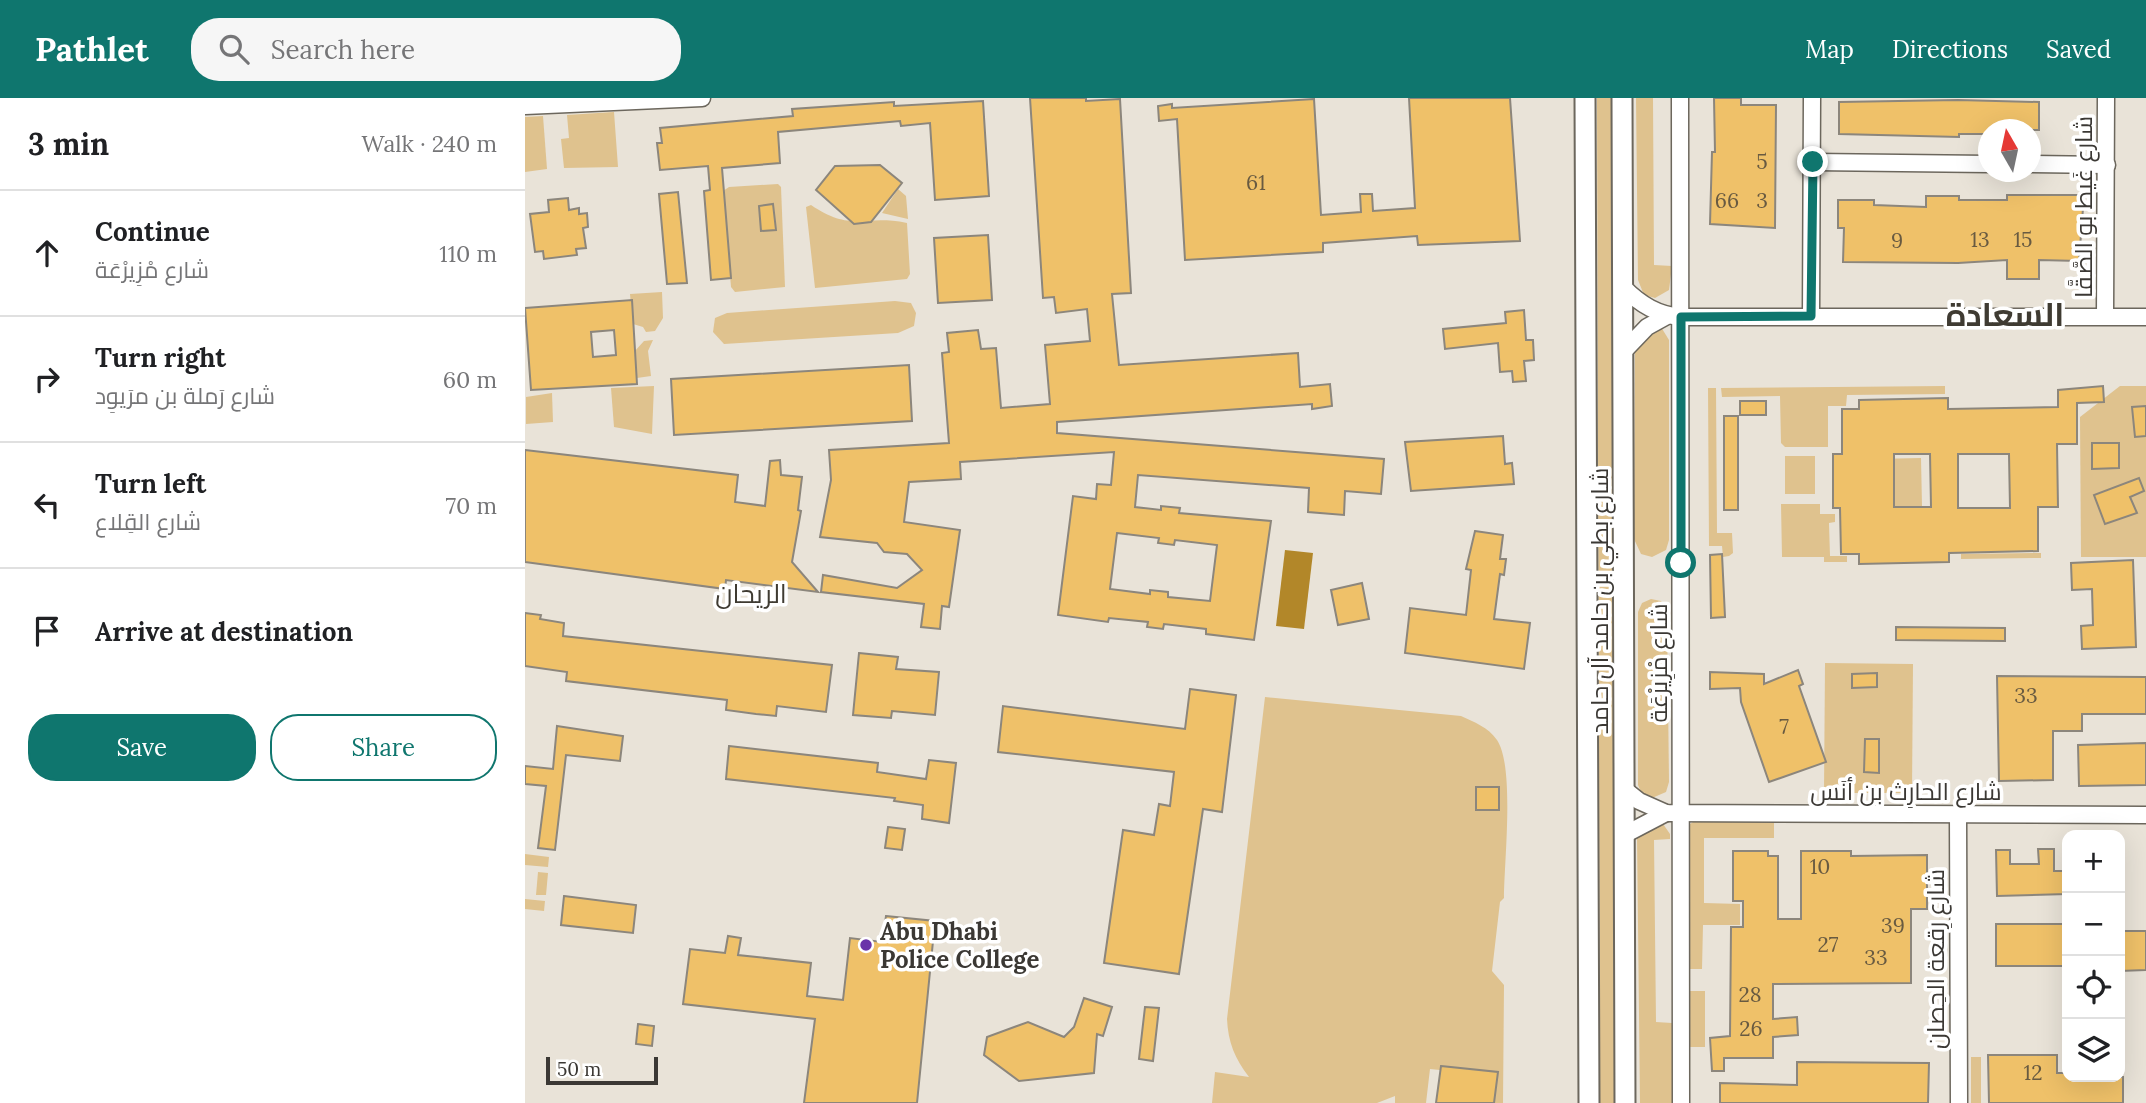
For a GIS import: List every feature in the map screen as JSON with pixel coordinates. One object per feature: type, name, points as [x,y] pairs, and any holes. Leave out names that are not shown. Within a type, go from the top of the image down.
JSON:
[{"type":"street","points":[[525,106],[702,98]]},
{"type":"street","name":"شارع بطي بن حامد آل حامد","points":[[1585,98],[1589,1103]]},
{"type":"street","name":"شارع بطي بن حامد آل حامد","points":[[1622,98],[1625,288],[1625,1103]]},
{"type":"street","name":"شارع مْزِيرْعَة","points":[[1680,98],[1674,317],[1673,813],[1681,1103]]},
{"type":"street","points":[[1811,316],[1812,98]]},
{"type":"street","name":"شارع غَيط بو الصَّقَّا","points":[[2105,316],[2106,98]]},
{"type":"street","points":[[1813,162],[1978,164]]},
{"type":"street","points":[[2041,164],[2107,165]]},
{"type":"street","points":[[1625,288],[1639,302],[1674,317]]},
{"type":"street","points":[[1624,351],[1647,327],[1674,317],[2146,317]]},
{"type":"street","name":"شارع الحارِث بن أنَس","points":[[1624,789],[1639,801],[1673,813],[2146,815]]},
{"type":"street","name":"شارع الحارِث بن أنَس","points":[[1624,835],[1673,813]]},
{"type":"street","name":"شارع رِقعة الحِصان","points":[[1958,814],[1959,1103]]},
{"type":"shaded area","points":[[1597,98],[1612,98],[1616,1103],[1600,1103]]},
{"type":"shaded area","points":[[1636,98],[1653,98],[1654,265],[1672,266],[1669,290],[1655,298],[1644,295],[1638,280]]},
{"type":"shaded area","points":[[614,112],[618,167],[564,168],[561,139],[569,138],[567,115]]},
{"type":"shaded area","points":[[543,116],[547,169],[525,172],[525,117]]},
{"type":"shaded area","points":[[778,184],[781,187],[785,287],[735,292],[731,287],[723,191],[729,187]]},
{"type":"shaded area","points":[[898,189],[906,196],[908,219],[882,213]]},
{"type":"shaded area","points":[[811,205],[848,221],[907,223],[910,274],[907,279],[815,288],[806,207]]},
{"type":"shaded area","points":[[662,292],[663,318],[655,331],[646,332],[643,327],[633,324],[630,294]]},
{"type":"shaded area","points":[[895,301],[911,303],[916,313],[914,326],[898,333],[724,344],[713,332],[715,318],[727,313]]},
{"type":"shaded area","points":[[1661,327],[1669,340],[1669,540],[1666,550],[1652,557],[1641,554],[1634,539],[1635,339]]},
{"type":"shaded area","points":[[653,340],[648,351],[651,376],[637,378],[634,352],[644,341]]},
{"type":"shaded area","points":[[654,386],[652,434],[614,427],[611,388]]},
{"type":"shaded area","points":[[1945,386],[1945,394],[1847,395],[1846,406],[1828,406],[1828,447],[1785,447],[1781,443],[1780,396],[1722,397],[1721,388]]},
{"type":"shaded area","points":[[2120,386],[2146,386],[2146,557],[2081,557],[2080,417]]},
{"type":"shaded area","points":[[1708,388],[1716,388],[1717,533],[1732,533],[1733,553],[1723,557],[1722,546],[1709,546]]},
{"type":"shaded area","points":[[552,393],[553,422],[526,424],[526,397]]},
{"type":"shaded area","points":[[1785,456],[1815,456],[1815,494],[1785,494]]},
{"type":"shaded area","points":[[1921,458],[1922,506],[1873,507],[1874,459]]},
{"type":"shaded area","points":[[1781,504],[1820,504],[1820,514],[1835,514],[1835,522],[1829,523],[1830,556],[1847,556],[1847,562],[1824,562],[1824,557],[1782,557]]},
{"type":"shaded area","points":[[1285,550],[1313,553],[1304,629],[1276,626]]},
{"type":"shaded area","points":[[2041,553],[2041,558],[1961,559],[1961,554]]},
{"type":"shaded area","points":[[1651,599],[1661,601],[1667,609],[1669,782],[1666,792],[1652,798],[1642,794],[1638,785],[1638,612],[1642,603]]},
{"type":"shaded area","points":[[1825,663],[1913,664],[1912,793],[1824,793]]},
{"type":"shaded area","points":[[1265,697],[1461,716],[1485,728],[1497,740],[1506,771],[1507,792],[1504,898],[1500,902],[1492,971],[1504,985],[1503,1103],[1487,1103],[1490,1075],[1430,1069],[1426,1103],[1395,1103],[1395,1096],[1377,1103],[1212,1103],[1215,1072],[1249,1077],[1233,1050],[1227,1019]]},
{"type":"shaded area","points":[[1696,820],[1774,820],[1774,838],[1704,838],[1704,903],[1740,904],[1740,925],[1703,925],[1702,969],[1687,969],[1687,826]]},
{"type":"shaded area","points":[[1661,821],[1670,834],[1670,839],[1654,840],[1656,1022],[1672,1023],[1673,1103],[1640,1103],[1637,835]]},
{"type":"shaded area","points":[[525,854],[549,857],[548,867],[525,865]]},
{"type":"shaded area","points":[[538,872],[548,873],[546,895],[536,895]]},
{"type":"shaded area","points":[[525,899],[545,901],[544,911],[525,909]]},
{"type":"shaded area","points":[[1688,991],[1705,991],[1705,1047],[1688,1047]]},
{"type":"shaded area","points":[[1971,1057],[1981,1057],[1981,1103],[1971,1103]]},
{"type":"building","points":[[1030,98],[1086,98],[1086,101],[1120,99],[1131,293],[1112,294],[1119,365],[1298,353],[1300,387],[1330,384],[1332,406],[1312,409],[1312,404],[1057,422],[1057,433],[1384,459],[1381,494],[1345,491],[1344,515],[1308,512],[1309,488],[1138,475],[1135,507],[1161,510],[1161,506],[1180,508],[1179,513],[1271,521],[1254,640],[1206,634],[1206,629],[1164,624],[1163,629],[1147,627],[1148,622],[1109,618],[1108,622],[1058,615],[1073,496],[1096,499],[1097,484],[1111,485],[1114,452],[960,462],[961,479],[909,482],[904,522],[960,530],[949,607],[942,606],[940,629],[921,627],[924,604],[821,592],[823,575],[897,588],[922,570],[907,554],[884,552],[877,543],[820,537],[831,480],[829,450],[949,443],[942,353],[949,352],[947,333],[978,330],[981,349],[996,348],[1001,408],[1050,404],[1045,345],[1090,341],[1087,309],[1056,313],[1054,297],[1043,298]],"holes":[[[1117,533],[1159,538],[1158,543],[1174,545],[1175,540],[1217,545],[1210,601],[1168,597],[1168,592],[1150,590],[1150,594],[1110,589]]]},
{"type":"building","points":[[1409,98],[1510,98],[1520,241],[1418,245],[1417,236],[1323,243],[1323,252],[1185,260],[1177,119],[1159,121],[1158,106],[1172,104],[1172,108],[1314,99],[1321,215],[1361,212],[1360,194],[1372,194],[1373,211],[1415,208]]},
{"type":"building","points":[[1714,98],[1741,98],[1741,105],[1776,105],[1775,228],[1710,224],[1712,152],[1715,152]]},
{"type":"building","points":[[983,101],[989,196],[935,200],[930,123],[901,126],[900,121],[778,132],[780,163],[722,168],[731,278],[711,280],[704,191],[710,190],[708,166],[660,170],[657,143],[662,143],[660,128],[793,116],[792,109],[894,102],[894,106]]},
{"type":"building","points":[[1839,102],[2039,102],[2039,119],[1978,119],[1978,134],[1959,134],[1959,137],[1839,134]]},
{"type":"building","points":[[880,165],[902,183],[871,222],[854,224],[816,190],[835,166]]},
{"type":"building","points":[[678,192],[687,283],[667,284],[659,194]]},
{"type":"building","points":[[2007,195],[2084,195],[2079,261],[2039,260],[2039,279],[2007,279],[2007,260],[1958,263],[1843,262],[1844,228],[1838,228],[1838,200],[1874,200],[1874,205],[1926,207],[1926,196],[1959,196],[1959,200],[2007,200]]},
{"type":"building","points":[[568,198],[569,210],[579,208],[579,214],[587,213],[588,227],[583,228],[586,248],[576,249],[577,255],[544,259],[543,251],[535,252],[530,214],[549,212],[548,200]]},
{"type":"building","points":[[773,204],[776,230],[761,231],[759,206]]},
{"type":"building","points":[[988,235],[992,300],[938,303],[934,238]]},
{"type":"building","points":[[632,300],[637,384],[531,390],[525,308]],"holes":[[[614,330],[616,355],[593,357],[591,332]]]},
{"type":"building","points":[[1524,310],[1526,340],[1533,340],[1534,360],[1524,361],[1526,381],[1513,382],[1512,371],[1500,372],[1498,343],[1445,349],[1443,329],[1506,323],[1505,312]]},
{"type":"building","points":[[909,365],[912,421],[674,435],[671,379]]},
{"type":"building","points":[[2103,386],[2104,402],[2077,403],[2077,444],[2057,444],[2058,507],[2038,507],[2038,551],[1949,553],[1949,562],[1859,564],[1859,554],[1841,554],[1840,508],[1833,508],[1833,454],[1842,454],[1842,409],[1859,409],[1859,400],[1948,398],[1948,409],[2058,407],[2058,390]],"holes":[[[1894,454],[1930,454],[1931,507],[1894,507]],[[1958,454],[2009,454],[2010,508],[1958,508]]]},
{"type":"building","points":[[1740,401],[1766,401],[1766,415],[1740,415]]},
{"type":"building","points":[[2146,406],[2146,436],[2135,437],[2132,407]]},
{"type":"building","points":[[1724,416],[1738,416],[1738,510],[1724,510]]},
{"type":"building","points":[[1503,436],[1505,464],[1512,463],[1514,484],[1411,491],[1405,442]]},
{"type":"building","points":[[2092,443],[2119,443],[2119,468],[2092,469]]},
{"type":"building","points":[[525,450],[738,475],[735,502],[765,506],[770,461],[780,460],[781,475],[802,477],[798,510],[801,511],[792,562],[818,592],[726,580],[725,589],[525,562]]},
{"type":"building","points":[[2139,478],[2144,491],[2130,497],[2137,513],[2105,524],[2094,495]]},
{"type":"building","points":[[1475,531],[1503,535],[1500,559],[1506,559],[1504,575],[1500,574],[1494,619],[1530,623],[1524,669],[1405,653],[1410,608],[1466,615],[1471,570],[1466,569]]},
{"type":"building","points":[[1722,554],[1725,617],[1711,618],[1710,555]]},
{"type":"building","points":[[2133,560],[2136,647],[2082,649],[2081,626],[2093,625],[2092,589],[2072,590],[2071,563]]},
{"type":"building","points":[[1362,583],[1369,619],[1338,625],[1331,590]]},
{"type":"building","points":[[525,613],[564,623],[563,636],[832,665],[826,712],[777,706],[776,716],[756,714],[726,710],[727,700],[566,681],[567,672],[525,666]]},
{"type":"building","points":[[1896,627],[2005,628],[2005,641],[1896,640]]},
{"type":"building","points":[[859,653],[898,657],[896,669],[939,672],[935,715],[892,711],[891,718],[853,715]]},
{"type":"building","points":[[1798,670],[1803,684],[1799,686],[1826,762],[1769,782],[1741,702],[1740,688],[1710,689],[1710,672],[1764,674],[1764,684]]},
{"type":"building","points":[[1877,673],[1877,687],[1852,688],[1852,674]]},
{"type":"building","points":[[1997,676],[2146,677],[2146,714],[2082,714],[2082,731],[2053,731],[2053,780],[1999,781]]},
{"type":"building","points":[[1190,689],[1236,695],[1222,812],[1203,809],[1179,974],[1104,963],[1123,830],[1154,835],[1159,804],[1170,806],[1174,772],[998,752],[1003,706],[1185,729]]},
{"type":"building","points":[[557,726],[623,736],[620,761],[566,755],[555,850],[538,848],[546,786],[525,784],[525,766],[553,769]]},
{"type":"building","points":[[1865,739],[1879,739],[1879,773],[1864,772]]},
{"type":"building","points":[[2146,743],[2146,785],[2079,786],[2078,745]]},
{"type":"building","points":[[729,746],[878,763],[877,772],[926,779],[929,760],[956,763],[949,823],[922,819],[923,805],[894,801],[895,798],[726,779]]},
{"type":"building","points":[[1476,787],[1499,787],[1499,810],[1476,810]]},
{"type":"building","points":[[888,827],[905,829],[902,850],[885,848]]},
{"type":"building","points":[[2038,849],[2054,849],[2054,871],[2062,871],[2062,894],[1997,896],[1996,850],[2010,850],[2010,864],[2039,864]]},
{"type":"building","points":[[1733,851],[1768,851],[1768,856],[1778,856],[1778,919],[1801,919],[1801,851],[1851,851],[1851,856],[1927,855],[1927,909],[1911,909],[1911,983],[1773,984],[1773,1019],[1797,1017],[1798,1035],[1773,1037],[1773,1058],[1724,1058],[1724,1071],[1712,1071],[1710,1038],[1730,1036],[1731,927],[1743,927],[1743,901],[1733,901]]},
{"type":"building","points":[[564,896],[636,905],[633,933],[561,925]]},
{"type":"building","points":[[886,916],[935,921],[917,1103],[804,1103],[815,1019],[683,1004],[690,949],[725,953],[728,936],[741,938],[738,955],[811,963],[807,996],[843,1000],[850,938],[882,942]]},
{"type":"building","points":[[1996,924],[2062,924],[2062,966],[1996,966]]},
{"type":"building","points":[[2125,931],[2146,931],[2146,970],[2125,971]]},
{"type":"building","points":[[1084,998],[1112,1007],[1103,1036],[1097,1034],[1094,1073],[1019,1081],[984,1055],[987,1037],[1028,1022],[1064,1037],[1074,1027]]},
{"type":"building","points":[[1145,1007],[1159,1008],[1153,1061],[1139,1059]]},
{"type":"building","points":[[638,1024],[654,1026],[652,1046],[636,1044]]},
{"type":"building","points":[[1988,1055],[2057,1055],[2057,1073],[2062,1073],[2062,1082],[2123,1082],[2123,1103],[1989,1103]]},
{"type":"building","points":[[1797,1062],[1929,1063],[1928,1103],[1720,1103],[1720,1083],[1797,1085]]},
{"type":"building","points":[[1441,1066],[1498,1072],[1494,1103],[1436,1103]]},
{"type":"place","name":"Abu Dhabi Police College","points":[[866,945]]},
{"type":"district","name":"السعادة","points":[[2005,314]]},
{"type":"district","name":"الريحان","points":[[751,593]]},
{"type":"route","points":[[1681,563],[1681,317],[1811,316],[1813,162]]}]
